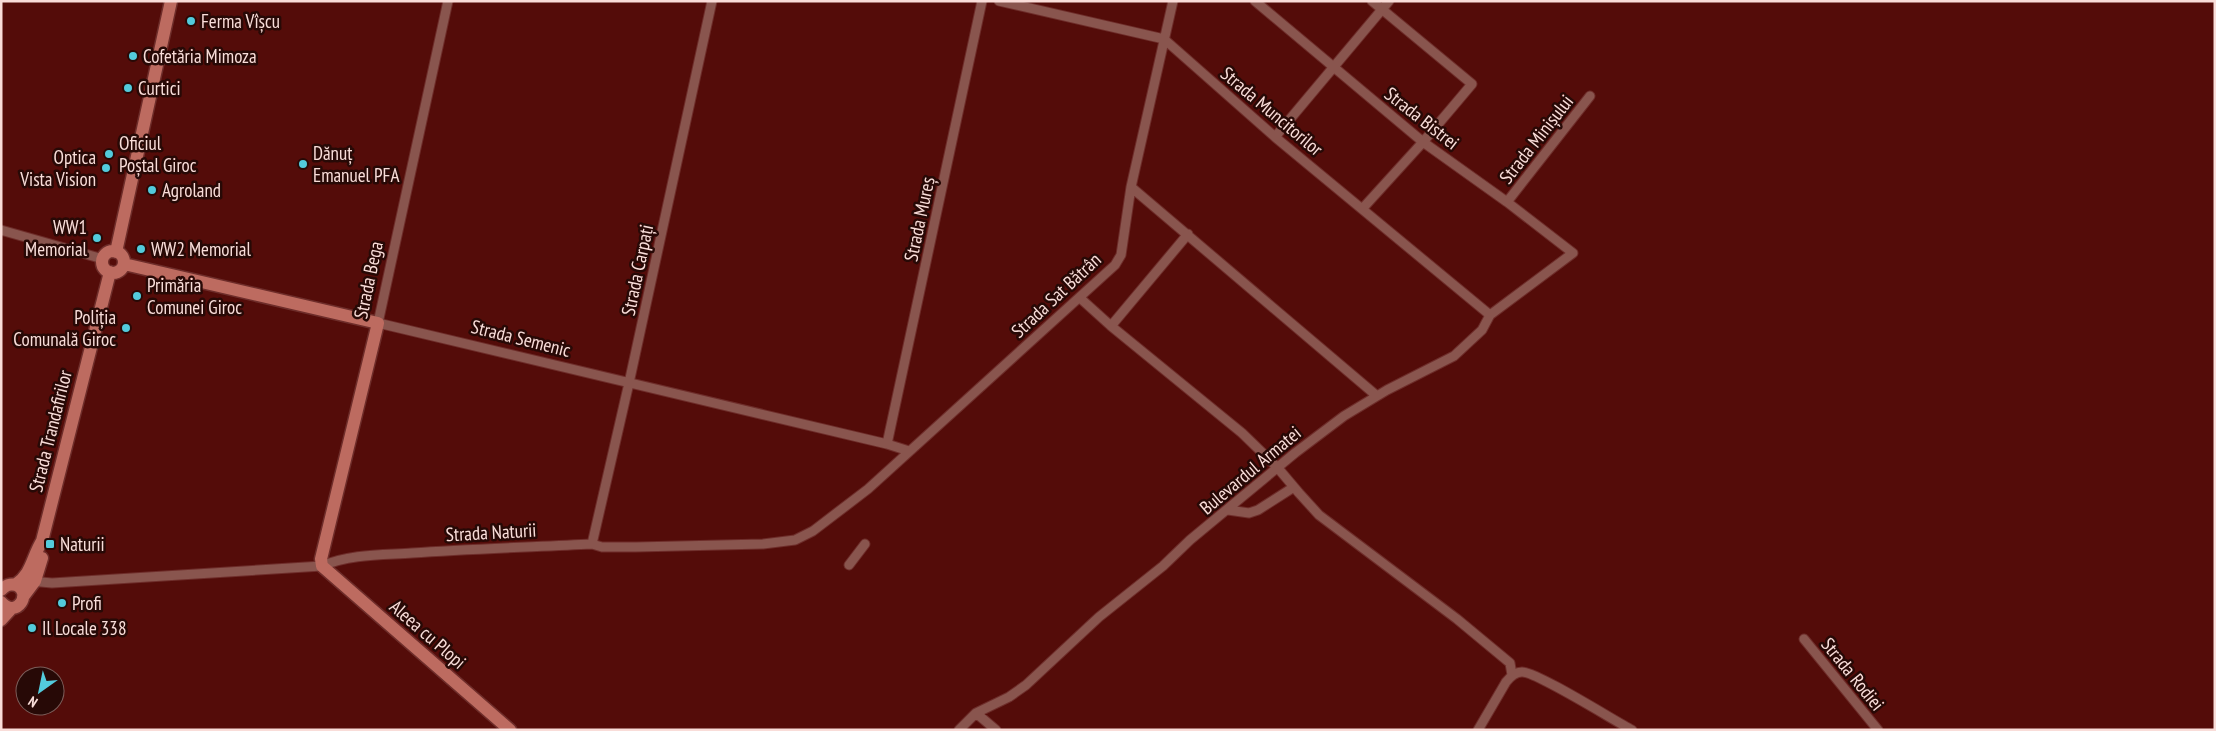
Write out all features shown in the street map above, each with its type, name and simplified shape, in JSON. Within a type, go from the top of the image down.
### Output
[{"type":"main road","points":[[116,252],[171,1]]},
{"type":"main road","points":[[116,252],[121,255],[124,264],[117,272],[110,272],[103,266],[102,259],[106,253],[116,252]]},
{"type":"main road","name":"Strada Semenic","points":[[124,264],[378,323]]},
{"type":"main road","name":"Strada Trandafirilor","points":[[23,599],[40,582],[43,552],[42,541],[110,272]]},
{"type":"main road","name":"Strada Bega","points":[[322,566],[321,559],[378,323]]},
{"type":"main road","name":"Strada Trandafirilor","points":[[9,584],[30,570],[36,550],[42,541]]},
{"type":"main road","name":"Aleea cu Plopi","points":[[322,566],[510,730]]},
{"type":"main road","points":[[1,620],[4,605],[18,606],[23,599],[21,589],[9,584]]},
{"type":"street","name":"Strada Bega","points":[[378,323],[448,1]]},
{"type":"street","name":"Strada Carpați","points":[[592,544],[629,384],[712,1]]},
{"type":"street","name":"Strada Mureș","points":[[887,444],[982,1]]},
{"type":"street","name":"Strada Muncitorilor","points":[[999,1],[1164,39],[1275,137],[1490,315]]},
{"type":"street","name":"Strada Sat Bătrân","points":[[909,451],[1080,298],[1115,265],[1121,255],[1131,187],[1173,1]]},
{"type":"street","name":"Strada Bistrei","points":[[1256,1],[1423,142],[1574,253]]},
{"type":"street","points":[[1362,208],[1423,142],[1472,84],[1372,1]]},
{"type":"street","points":[[1275,137],[1332,66],[1389,1]]},
{"type":"street","name":"Strada Minișului","points":[[1507,202],[1590,96]]},
{"type":"street","points":[[1131,187],[1377,396]]},
{"type":"street","points":[[1,230],[102,259]]},
{"type":"street","points":[[1111,326],[1188,234]]},
{"type":"street","name":"Bulevardul Armatei","points":[[959,730],[976,713],[1009,697],[1026,684],[1099,617],[1278,467],[1330,426],[1377,396],[1454,356],[1482,330],[1490,315],[1574,253]]},
{"type":"street","points":[[1080,298],[1111,326],[1242,433],[1278,467],[1319,515],[1457,619],[1510,663],[1512,675],[1478,730]]},
{"type":"street","name":"Strada Semenic","points":[[378,323],[887,444],[909,451]]},
{"type":"street","name":"Strada Naturii","points":[[9,584],[190,576],[322,566],[336,560],[369,556],[592,544],[602,547],[670,546],[763,544],[795,540],[834,516],[868,489],[909,451]]},
{"type":"street","points":[[1228,510],[1249,513],[1258,510],[1294,487]]},
{"type":"street","points":[[849,565],[865,544]]},
{"type":"street","name":"Strada Rodiei","points":[[1804,639],[1878,730]]},
{"type":"street","points":[[1512,675],[1522,672],[1542,680],[1632,730]]},
{"type":"street","points":[[976,713],[996,730]]},
{"type":"place","name":"Ferma Vîșcu","points":[[191,21]]},
{"type":"place","name":"Cofetăria Mimoza","points":[[133,56]]},
{"type":"place","name":"Curtici","points":[[128,88]]},
{"type":"place","name":"Oficiul Poștal Giroc","points":[[109,154]]},
{"type":"place","name":"Dănuț Emanuel PFA","points":[[303,164]]},
{"type":"place","name":"Optica Vista Vision","points":[[106,168]]},
{"type":"place","name":"Agroland","points":[[152,190]]},
{"type":"place","name":"WW1 Memorial","points":[[97,238]]},
{"type":"place","name":"WW2 Memorial","points":[[141,249]]},
{"type":"place","name":"Primăria Comunei Giroc","points":[[137,296]]},
{"type":"place","name":"Poliția Comunală Giroc","points":[[126,328]]},
{"type":"place","name":"Naturii","points":[[50,544]]},
{"type":"place","name":"Profi","points":[[62,603]]},
{"type":"place","name":"Il Locale 338","points":[[32,628]]}]
